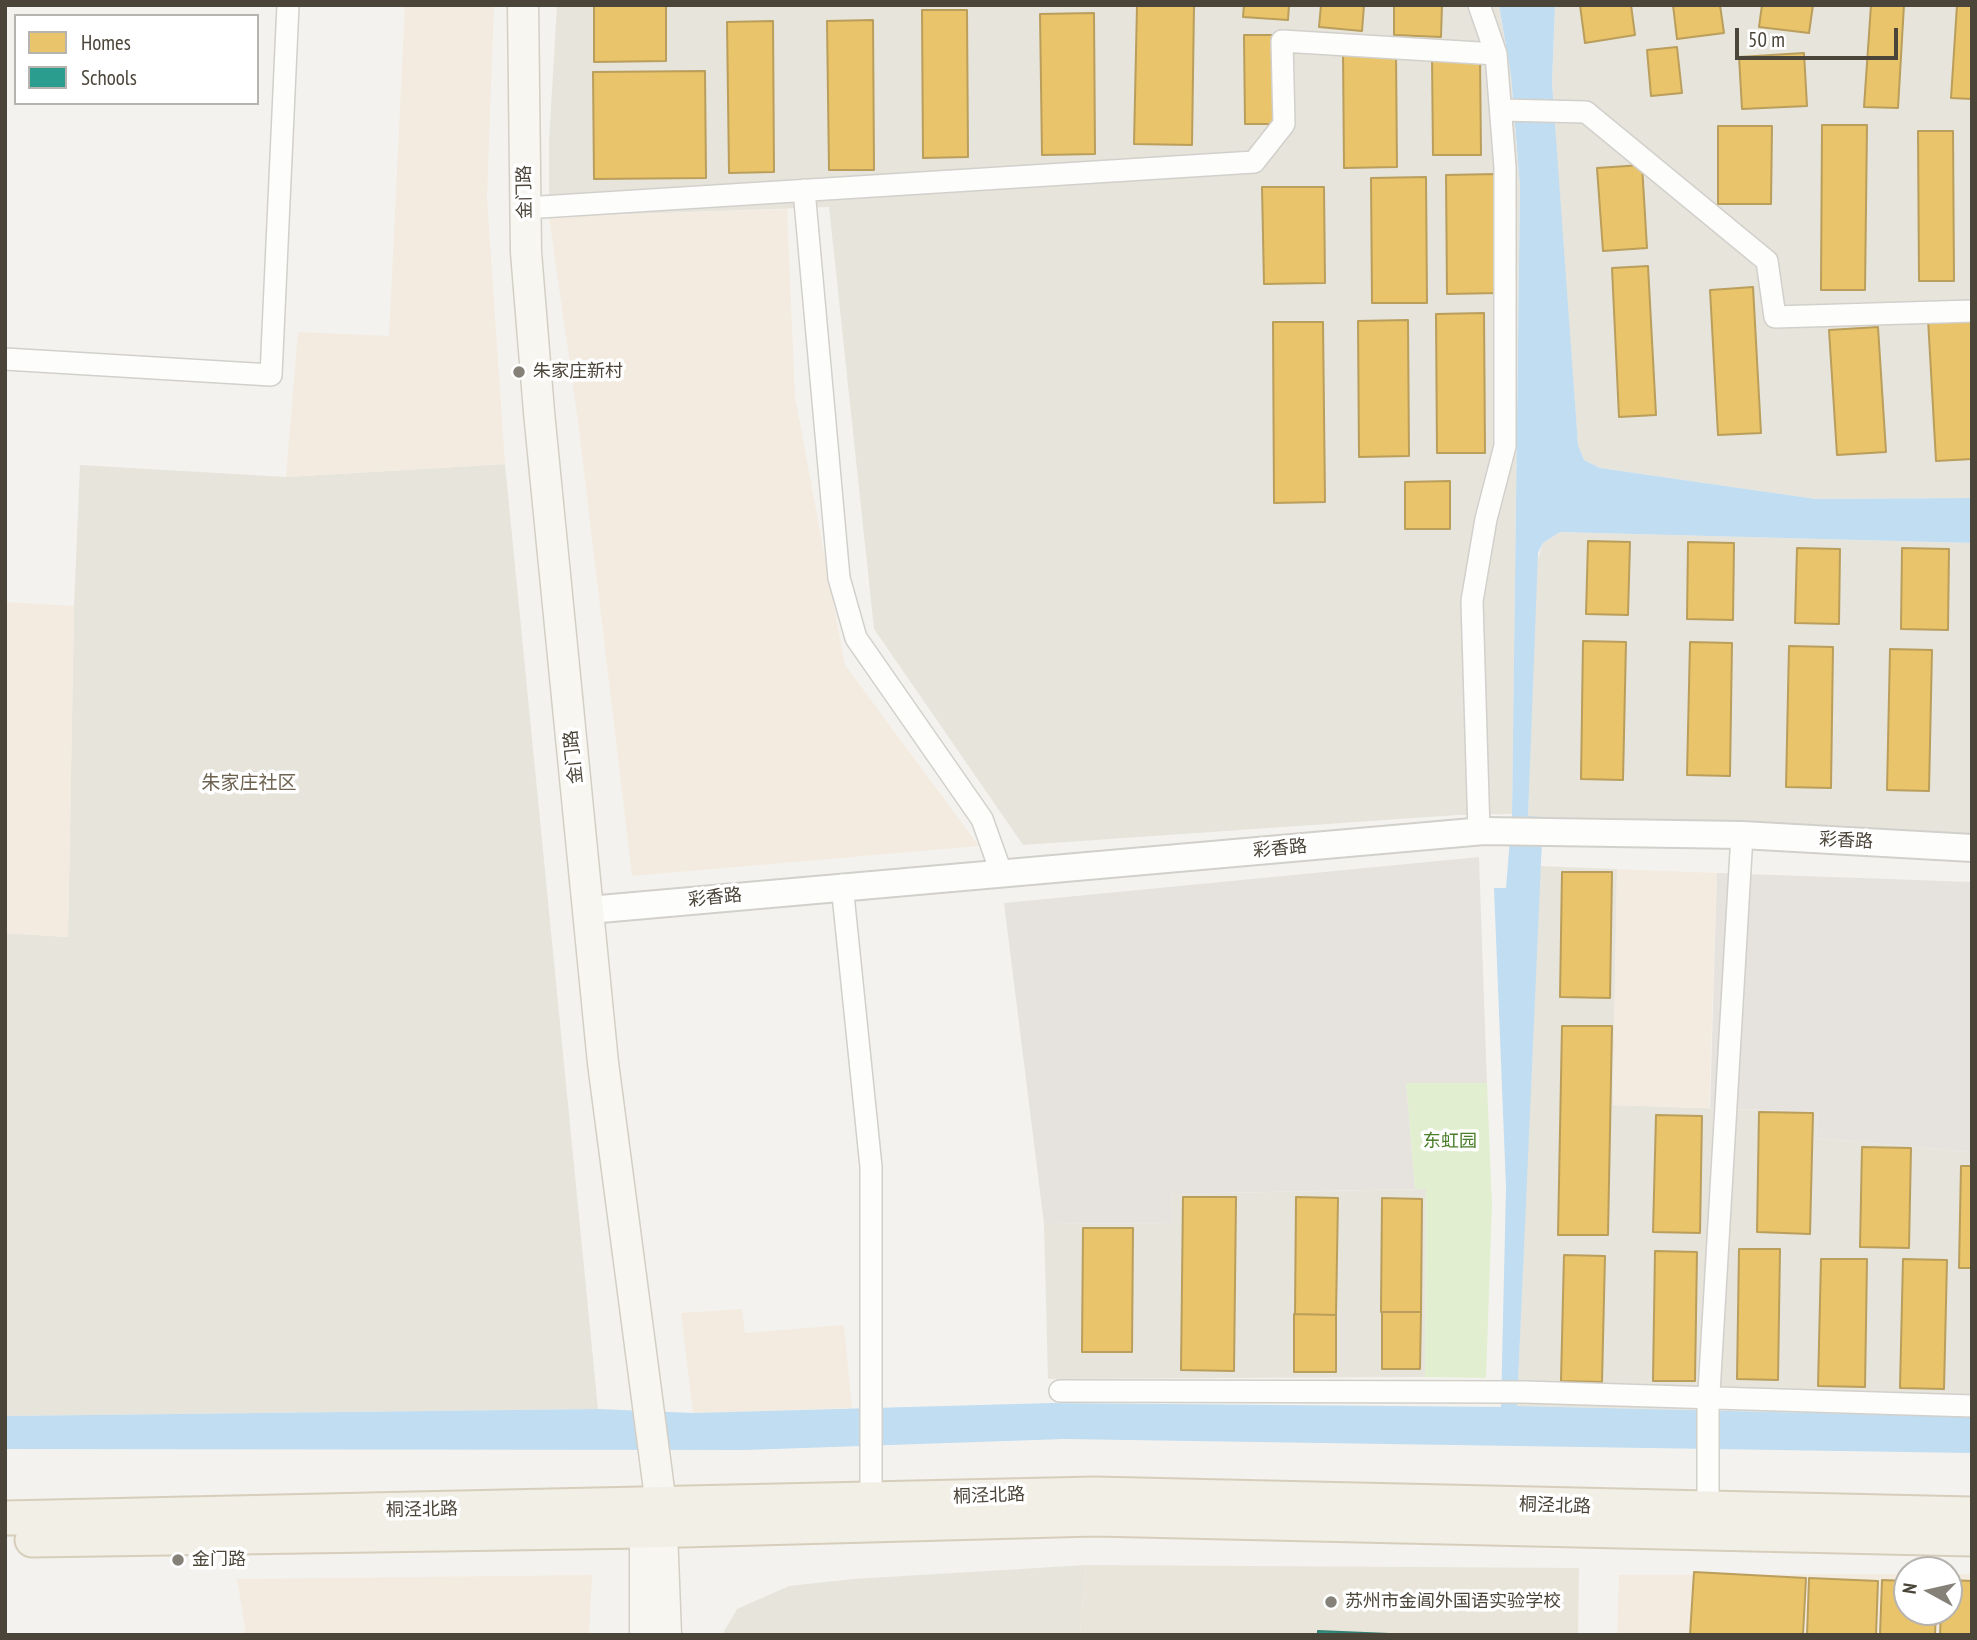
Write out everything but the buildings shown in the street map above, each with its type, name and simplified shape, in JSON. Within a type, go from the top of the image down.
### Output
[{"type":"main road","name":"金门路","points":[[523,5],[525,208],[539,412],[606,1088],[655,1470],[666,1635]]},
{"type":"main road","name":"桐泾北路","points":[[5,1541],[657,1522],[871,1500],[1166,1494],[1972,1514]]},
{"type":"main road","name":"桐泾北路","points":[[5,1518],[657,1522],[1106,1519],[1972,1539]]},
{"type":"main road","name":"金门路","points":[[645,1635],[657,1522]]},
{"type":"street","points":[[5,359],[271,375],[288,5]]},
{"type":"street","points":[[1479,5],[1496,54],[1506,110],[1505,446],[1486,519],[1472,601],[1481,832]]},
{"type":"street","points":[[525,208],[1254,162],[1284,124],[1282,41],[1496,54]]},
{"type":"street","points":[[1506,110],[1586,112],[1767,261],[1775,317],[1972,311]]},
{"type":"street","points":[[804,190],[839,578],[856,638],[982,819],[1001,872]]},
{"type":"street","name":"彩香路","points":[[589,910],[842,885],[1481,832],[1742,835],[1972,848]]},
{"type":"street","points":[[1708,1509],[1709,1404],[1742,835]]},
{"type":"street","points":[[842,885],[871,1167],[871,1500]]},
{"type":"street","points":[[1060,1391],[1524,1392],[1709,1404],[1972,1406]]},
{"type":"shaded area","points":[[405,5],[494,5],[487,198],[505,464],[286,477],[298,332],[389,336]]},
{"type":"shaded area","points":[[557,5],[1499,5],[1511,75],[1520,186],[1512,814],[1458,815],[1023,845],[874,629],[829,207],[549,217],[549,141]]},
{"type":"shaded area","points":[[1555,5],[1972,5],[1972,498],[1816,499],[1600,468],[1584,460],[1578,445],[1558,187],[1552,83]]},
{"type":"shaded area","points":[[787,209],[795,397],[845,665],[979,846],[632,876],[578,421],[549,217]]},
{"type":"shaded area","points":[[505,464],[598,1409],[5,1416],[5,933],[68,937],[74,606],[80,465],[286,477]]},
{"type":"shaded area","points":[[1560,532],[1972,543],[1972,836],[1528,817],[1536,565],[1543,543]]},
{"type":"shaded area","points":[[5,602],[74,606],[68,937],[5,933]]},
{"type":"shaded area","points":[[1479,857],[1487,1083],[1406,1083],[1415,1189],[1171,1194],[1173,1223],[1044,1224],[1004,903]]},
{"type":"shaded area","points":[[1539,866],[1617,869],[1613,1105],[1818,1112],[1816,1138],[1972,1152],[1972,1411],[1944,1416],[1517,1406]]},
{"type":"shaded area","points":[[1617,869],[1717,873],[1709,1108],[1613,1105]]},
{"type":"shaded area","points":[[1717,873],[1972,882],[1972,1152],[1816,1138],[1818,1112],[1710,1108]]},
{"type":"shaded area","points":[[1426,1189],[1425,1377],[1048,1379],[1044,1224],[1172,1223],[1171,1194]]},
{"type":"shaded area","points":[[742,1309],[745,1333],[844,1325],[852,1408],[693,1413],[681,1313]]},
{"type":"shaded area","points":[[1086,1565],[1080,1635],[722,1635],[737,1609],[789,1586],[853,1579]]},
{"type":"shaded area","name":"苏州市金阊外国语实验学校","points":[[1086,1565],[1579,1568],[1578,1635],[1080,1635]]},
{"type":"shaded area","points":[[1893,1574],[1893,1626],[1963,1626],[1963,1574],[1972,1574],[1972,1635],[1617,1635],[1619,1575]]},
{"type":"shaded area","points":[[592,1575],[589,1635],[246,1635],[237,1579]]},
{"type":"green space","name":"东虹园","points":[[1406,1083],[1487,1083],[1492,1205],[1486,1378],[1425,1377],[1426,1189],[1415,1189]]},
{"type":"water","points":[[1499,5],[1555,5],[1552,83],[1578,445],[1584,460],[1600,468],[1816,499],[1972,498],[1972,543],[1560,532],[1543,543],[1538,553],[1528,816],[1543,817],[1517,1406],[1944,1416],[1972,1411],[1972,1453],[1064,1439],[745,1450],[5,1449],[5,1416],[598,1409],[693,1413],[1052,1403],[1501,1407],[1506,1187],[1494,888],[1506,888],[1512,814],[1520,186],[1511,75]]},
{"type":"place","name":"朱家庄新村","points":[[519,372]]},
{"type":"place","name":"金门路","points":[[178,1560]]},
{"type":"place","name":"苏州市金阊外国语实验学校","points":[[1331,1602]]},
{"type":"district","name":"朱家庄社区","points":[[249,784]]}]
